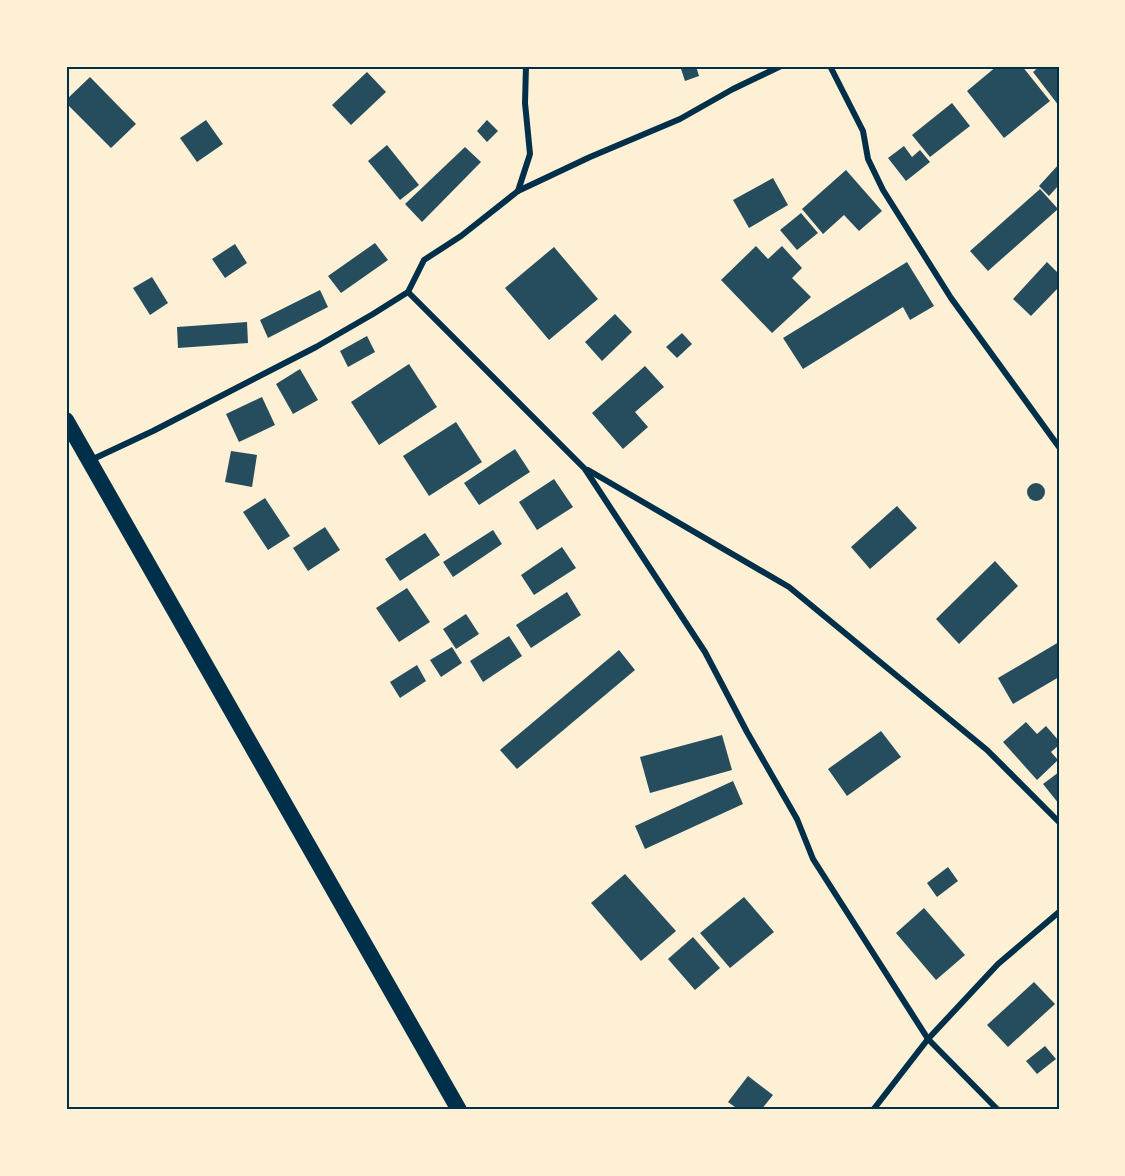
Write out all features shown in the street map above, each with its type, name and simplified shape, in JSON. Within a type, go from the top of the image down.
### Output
[{"type":"highway","points":[[66,420],[459,1110]]},
{"type":"street","points":[[518,191],[530,154],[525,103],[526,66]]},
{"type":"street","points":[[90,461],[316,347],[373,315],[408,291],[424,260],[461,236],[518,191],[590,157],[680,119],[733,89],[781,66]]},
{"type":"street","points":[[830,66],[863,131],[868,159],[882,190],[951,298],[1059,447]]},
{"type":"street","points":[[408,291],[585,469],[705,652],[747,732],[797,819],[813,859],[928,1039],[998,1110]]},
{"type":"street","points":[[585,469],[789,587],[987,750],[1059,822]]},
{"type":"street","points":[[873,1110],[928,1039],[998,964],[1059,912]]},
{"type":"building","points":[[680,66],[696,66],[699,76],[685,81]]},
{"type":"building","points":[[997,66],[1022,66],[1050,101],[1004,138],[967,91]]},
{"type":"building","points":[[1040,66],[1059,66],[1059,106],[1033,72]]},
{"type":"building","points":[[367,72],[386,92],[351,125],[332,105]]},
{"type":"building","points":[[90,77],[136,124],[111,148],[66,103],[66,100]]},
{"type":"building","points":[[952,103],[970,126],[930,157],[912,135]]},
{"type":"building","points":[[206,120],[223,144],[197,162],[180,138]]},
{"type":"building","points":[[487,120],[498,131],[487,142],[477,131]]},
{"type":"building","points":[[387,145],[419,185],[400,200],[368,161]]},
{"type":"building","points":[[904,146],[912,157],[920,150],[930,162],[906,181],[888,158]]},
{"type":"building","points":[[465,147],[481,162],[422,222],[405,204]]},
{"type":"building","points":[[1059,164],[1059,185],[1049,196],[1039,186]]},
{"type":"building","points":[[846,170],[882,211],[859,231],[844,215],[823,234],[802,209]]},
{"type":"building","points":[[773,178],[788,205],[749,228],[733,200]]},
{"type":"building","points":[[1040,189],[1058,209],[988,271],[970,251]]},
{"type":"building","points":[[801,213],[818,233],[797,250],[780,230]]},
{"type":"building","points":[[375,243],[388,260],[341,293],[328,276]]},
{"type":"building","points":[[235,244],[247,263],[225,278],[212,259]]},
{"type":"building","points":[[756,246],[768,259],[782,246],[802,268],[792,278],[811,297],[772,333],[721,280]]},
{"type":"building","points":[[554,247],[598,299],[549,340],[505,288]]},
{"type":"building","points":[[907,262],[934,306],[910,320],[903,307],[803,369],[783,338]]},
{"type":"building","points":[[1047,262],[1059,274],[1059,287],[1031,316],[1013,299]]},
{"type":"building","points":[[152,277],[168,303],[150,315],[133,288]]},
{"type":"building","points":[[320,290],[328,307],[268,338],[260,320]]},
{"type":"building","points":[[615,314],[632,332],[602,361],[585,342]]},
{"type":"building","points":[[247,322],[248,343],[178,348],[177,327]]},
{"type":"building","points":[[682,333],[692,344],[677,358],[666,347]]},
{"type":"building","points":[[367,336],[375,352],[348,367],[340,351]]},
{"type":"building","points":[[409,364],[437,407],[379,445],[351,402]]},
{"type":"building","points":[[645,366],[664,387],[635,412],[648,427],[623,449],[592,413]]},
{"type":"building","points":[[300,369],[318,400],[293,414],[276,384]]},
{"type":"building","points":[[262,397],[275,425],[239,442],[226,414]]},
{"type":"building","points":[[456,422],[482,462],[429,496],[403,456]]},
{"type":"building","points":[[515,449],[530,472],[479,505],[464,483]]},
{"type":"building","points":[[231,451],[257,455],[252,487],[225,482]]},
{"type":"building","points":[[554,479],[573,507],[537,530],[519,502]]},
{"type":"building","points":[[1036,483],[1042,486],[1045,492],[1042,498],[1036,501],[1030,498],[1027,492],[1030,486]]},
{"type":"building","points":[[265,498],[290,536],[268,550],[243,512]]},
{"type":"building","points":[[897,506],[917,528],[870,569],[851,547]]},
{"type":"building","points":[[325,527],[340,550],[308,571],[293,548]]},
{"type":"building","points":[[493,530],[502,544],[453,577],[443,562]]},
{"type":"building","points":[[425,533],[440,555],[400,581],[385,559]]},
{"type":"building","points":[[562,547],[576,568],[534,595],[521,575]]},
{"type":"building","points":[[995,561],[1018,586],[959,644],[936,619]]},
{"type":"building","points":[[407,588],[430,622],[399,642],[376,608]]},
{"type":"building","points":[[567,592],[581,615],[531,648],[516,625]]},
{"type":"building","points":[[466,614],[479,634],[456,649],[443,629]]},
{"type":"building","points":[[509,636],[522,656],[483,682],[470,661]]},
{"type":"building","points":[[1059,642],[1059,677],[1013,704],[998,678]]},
{"type":"building","points":[[452,647],[462,663],[441,677],[430,660]]},
{"type":"building","points":[[619,650],[635,670],[517,769],[500,750]]},
{"type":"building","points":[[417,665],[426,681],[400,698],[390,682]]},
{"type":"building","points":[[1026,722],[1037,734],[1046,726],[1059,741],[1059,745],[1051,752],[1058,760],[1037,780],[1003,742]]},
{"type":"building","points":[[881,731],[901,757],[847,796],[828,769]]},
{"type":"building","points":[[722,735],[732,770],[650,793],[640,757]]},
{"type":"building","points":[[1059,772],[1059,804],[1043,784]]},
{"type":"building","points":[[733,781],[743,804],[645,849],[635,826]]},
{"type":"building","points":[[948,867],[958,881],[937,897],[927,883]]},
{"type":"building","points":[[625,874],[676,931],[641,961],[591,903]]},
{"type":"building","points":[[744,897],[774,932],[730,968],[700,933]]},
{"type":"building","points":[[924,908],[965,955],[936,980],[896,933]]},
{"type":"building","points":[[693,937],[720,968],[695,990],[668,959]]},
{"type":"building","points":[[1034,982],[1055,1004],[1008,1047],[987,1025]]},
{"type":"building","points":[[1045,1046],[1056,1059],[1037,1074],[1026,1061]]},
{"type":"building","points":[[748,1076],[773,1095],[761,1110],[739,1110],[728,1102]]}]
